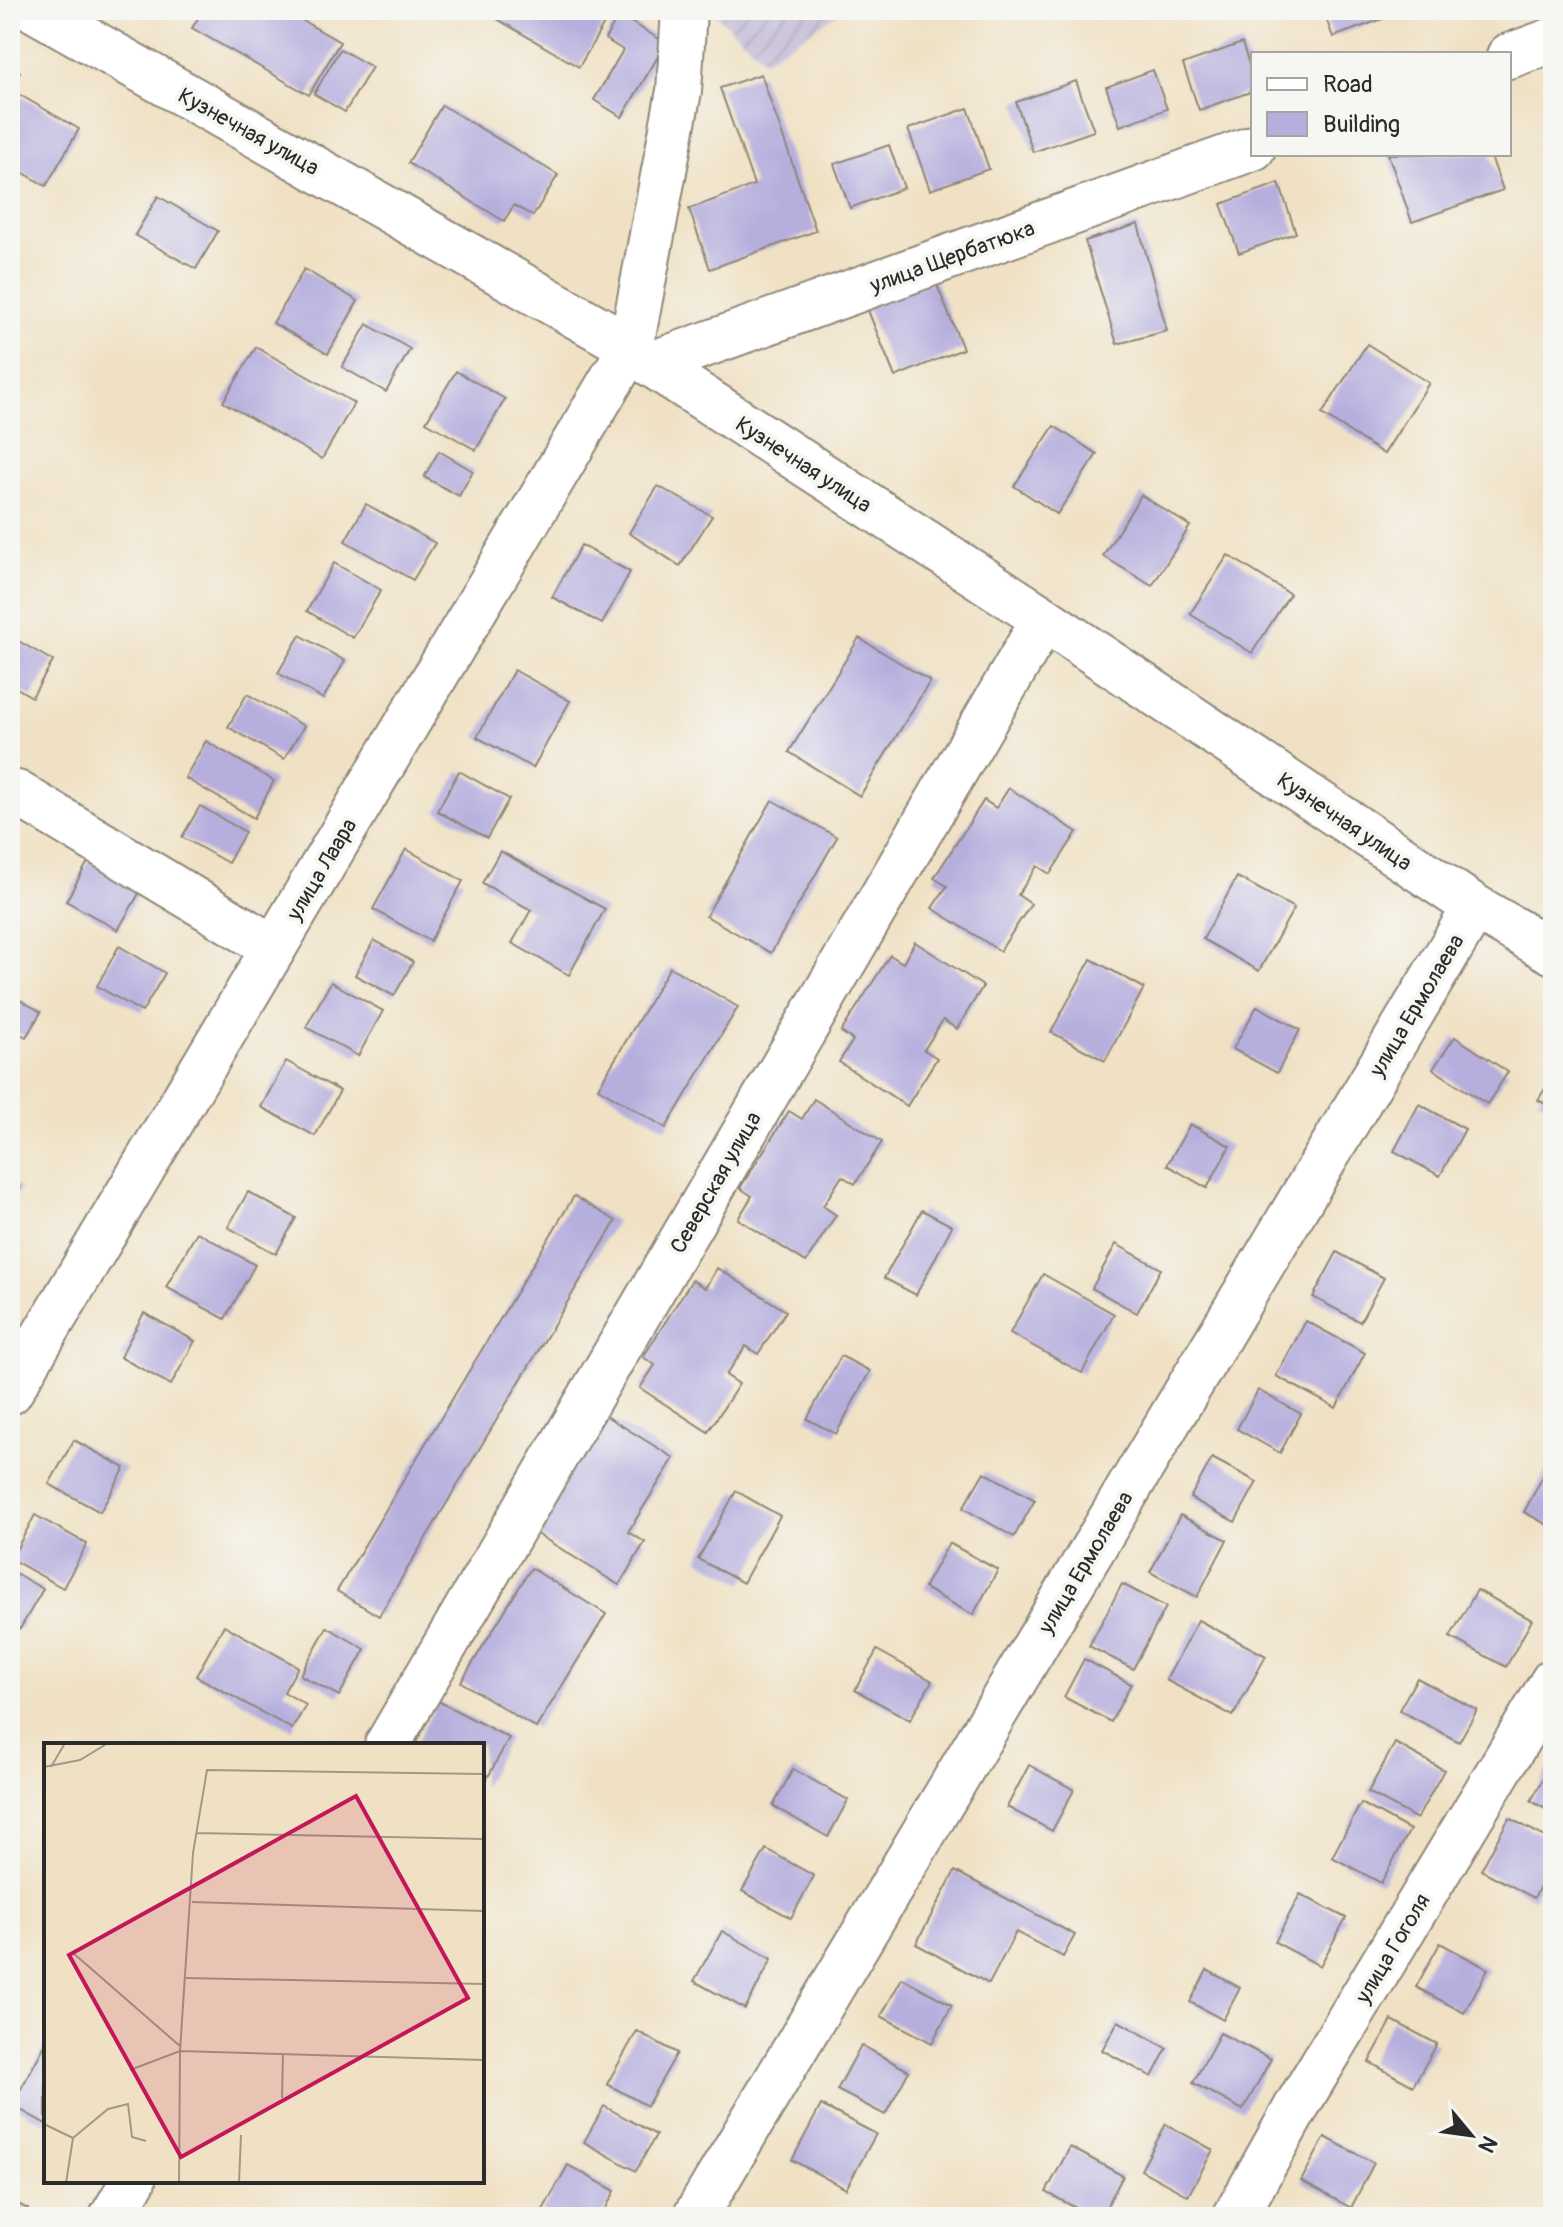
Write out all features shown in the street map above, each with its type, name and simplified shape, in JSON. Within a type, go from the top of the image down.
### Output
[{"type":"street","name":"Кузнечная улица","points":[[35,10],[641,355],[1475,907],[1553,952]]},
{"type":"street","points":[[641,355],[679,91],[684,10]]},
{"type":"street","points":[[1511,55],[1553,40]]},
{"type":"street","name":"улица Щербатюка","points":[[641,355],[1251,149]]},
{"type":"street","name":"улица Лаара","points":[[10,1392],[274,948],[641,355]]},
{"type":"street","name":"Северская улица","points":[[388,1743],[1044,619]]},
{"type":"street","points":[[17,793],[274,948]]},
{"type":"street","name":"улица Ермолаева","points":[[695,2217],[1475,907]]},
{"type":"street","name":"улица Гоголя","points":[[1235,2217],[1298,2104],[1553,1681]]},
{"type":"street","points":[[112,2217],[132,2183]]},
{"type":"shaded area","points":[[710,10],[844,10],[765,60]]},
{"type":"building","points":[[203,10],[284,10],[340,42],[309,95],[192,28]]},
{"type":"building","points":[[482,10],[612,10],[579,67]]},
{"type":"building","points":[[1323,10],[1407,10],[1333,37]]},
{"type":"building","points":[[619,15],[666,43],[622,117],[594,100],[623,50],[605,39]]},
{"type":"building","points":[[1242,43],[1251,71],[1251,92],[1199,110],[1183,64]]},
{"type":"building","points":[[340,49],[372,67],[345,112],[314,94]]},
{"type":"building","points":[[10,67],[20,72],[10,90]]},
{"type":"building","points":[[1153,70],[1167,109],[1120,126],[1106,87]]},
{"type":"building","points":[[761,74],[816,231],[710,269],[689,209],[754,185],[720,88]]},
{"type":"building","points":[[1076,81],[1094,131],[1033,152],[1016,102]]},
{"type":"building","points":[[20,95],[79,129],[46,186],[10,165],[10,113]]},
{"type":"building","points":[[442,105],[558,175],[533,216],[514,205],[504,221],[408,163]]},
{"type":"building","points":[[968,108],[989,169],[930,190],[908,129]]},
{"type":"building","points":[[889,145],[904,188],[850,208],[834,164]]},
{"type":"building","points":[[1389,156],[1491,156],[1503,190],[1412,222]]},
{"type":"building","points":[[1279,183],[1296,233],[1239,253],[1221,204]]},
{"type":"building","points":[[158,196],[218,231],[196,269],[135,235]]},
{"type":"building","points":[[1138,224],[1167,331],[1117,344],[1085,241]]},
{"type":"building","points":[[304,269],[358,301],[328,354],[273,323]]},
{"type":"building","points":[[935,280],[963,349],[895,377],[867,308]]},
{"type":"building","points":[[367,324],[410,349],[386,392],[342,367]]},
{"type":"building","points":[[1367,344],[1429,383],[1384,454],[1322,414]]},
{"type":"building","points":[[256,347],[354,403],[322,459],[223,402]]},
{"type":"building","points":[[456,371],[505,399],[476,450],[426,422]]},
{"type":"building","points":[[1054,426],[1097,454],[1057,514],[1014,486]]},
{"type":"building","points":[[439,451],[473,471],[459,496],[424,477]]},
{"type":"building","points":[[658,486],[712,516],[680,566],[629,533]]},
{"type":"building","points":[[1141,495],[1190,526],[1152,586],[1103,556]]},
{"type":"building","points":[[366,504],[435,543],[413,580],[345,541]]},
{"type":"building","points":[[581,545],[630,572],[602,624],[552,597]]},
{"type":"building","points":[[1228,555],[1290,594],[1252,653],[1190,614]]},
{"type":"building","points":[[334,563],[381,590],[353,638],[307,611]]},
{"type":"building","points":[[300,635],[345,661],[323,699],[278,673]]},
{"type":"building","points":[[10,636],[53,661],[32,697],[10,684]]},
{"type":"building","points":[[859,638],[930,681],[860,796],[789,752]]},
{"type":"building","points":[[514,670],[570,701],[533,768],[477,737]]},
{"type":"building","points":[[247,694],[304,726],[284,759],[228,727]]},
{"type":"building","points":[[206,741],[274,781],[254,818],[185,778]]},
{"type":"building","points":[[459,771],[509,799],[487,838],[437,811]]},
{"type":"building","points":[[1009,788],[1077,832],[1050,874],[1037,866],[1018,895],[1031,904],[1000,951],[932,908],[947,886],[934,878],[984,800],[996,808]]},
{"type":"building","points":[[772,800],[837,837],[771,953],[706,916]]},
{"type":"building","points":[[200,806],[245,832],[228,863],[182,837]]},
{"type":"building","points":[[406,849],[463,881],[430,941],[373,909]]},
{"type":"building","points":[[500,851],[605,909],[569,975],[512,943],[531,910],[482,883]]},
{"type":"building","points":[[89,860],[141,890],[118,930],[66,901]]},
{"type":"building","points":[[1237,877],[1294,908],[1259,971],[1203,939]]},
{"type":"building","points":[[374,940],[413,962],[394,996],[355,975]]},
{"type":"building","points":[[915,942],[983,986],[957,1029],[943,1020],[924,1050],[937,1058],[907,1106],[839,1062],[853,1040],[841,1032],[890,955],[903,963]]},
{"type":"building","points":[[119,946],[165,973],[142,1012],[97,986]]},
{"type":"building","points":[[1091,959],[1144,988],[1105,1061],[1051,1032]]},
{"type":"building","points":[[670,967],[738,1007],[666,1128],[598,1088]]},
{"type":"building","points":[[331,982],[383,1011],[358,1056],[306,1027]]},
{"type":"building","points":[[10,994],[41,1012],[26,1037],[10,1028]]},
{"type":"building","points":[[1257,1006],[1300,1030],[1277,1073],[1233,1049]]},
{"type":"building","points":[[1455,1037],[1508,1072],[1487,1104],[1433,1069]]},
{"type":"building","points":[[286,1061],[340,1091],[315,1136],[261,1107]]},
{"type":"building","points":[[1553,1076],[1553,1108],[1538,1100]]},
{"type":"building","points":[[814,1099],[882,1142],[855,1184],[842,1176],[823,1206],[836,1215],[806,1262],[738,1219],[752,1196],[740,1188],[789,1111],[802,1119]]},
{"type":"building","points":[[1419,1104],[1465,1129],[1440,1176],[1394,1151]]},
{"type":"building","points":[[1190,1124],[1230,1146],[1207,1188],[1167,1165]]},
{"type":"building","points":[[10,1182],[20,1188],[10,1205]]},
{"type":"building","points":[[248,1192],[296,1218],[276,1254],[228,1227]]},
{"type":"building","points":[[574,1196],[616,1221],[379,1616],[337,1591]]},
{"type":"building","points":[[922,1210],[952,1226],[916,1295],[884,1278]]},
{"type":"building","points":[[197,1232],[255,1265],[225,1319],[166,1287]]},
{"type":"building","points":[[1116,1244],[1161,1269],[1137,1313],[1092,1288]]},
{"type":"building","points":[[1337,1252],[1384,1278],[1360,1322],[1313,1297]]},
{"type":"building","points":[[717,1268],[786,1311],[758,1354],[746,1346],[726,1375],[739,1384],[708,1432],[640,1388],[655,1365],[643,1357],[692,1280],[705,1288]]},
{"type":"building","points":[[1043,1274],[1114,1314],[1082,1373],[1010,1333]]},
{"type":"building","points":[[144,1313],[195,1341],[171,1385],[120,1357]]},
{"type":"building","points":[[1306,1321],[1365,1353],[1336,1408],[1276,1376]]},
{"type":"building","points":[[841,1356],[870,1371],[836,1434],[807,1419]]},
{"type":"building","points":[[1258,1390],[1301,1414],[1280,1453],[1237,1429]]},
{"type":"building","points":[[606,1416],[674,1458],[628,1532],[645,1542],[619,1585],[534,1532]]},
{"type":"building","points":[[74,1440],[125,1468],[100,1512],[49,1484]]},
{"type":"building","points":[[1212,1458],[1257,1482],[1235,1522],[1190,1498]]},
{"type":"building","points":[[1549,1465],[1553,1467],[1553,1528],[1524,1512]]},
{"type":"building","points":[[984,1472],[1035,1500],[1014,1537],[963,1508]]},
{"type":"building","points":[[736,1491],[780,1516],[743,1583],[698,1559]]},
{"type":"building","points":[[35,1515],[87,1544],[63,1588],[11,1559]]},
{"type":"building","points":[[1180,1515],[1227,1540],[1197,1597],[1150,1572]]},
{"type":"building","points":[[949,1543],[998,1570],[973,1615],[924,1588]]},
{"type":"building","points":[[531,1568],[606,1614],[536,1728],[461,1682]]},
{"type":"building","points":[[10,1570],[43,1589],[20,1629],[10,1624]]},
{"type":"building","points":[[1122,1584],[1166,1607],[1133,1669],[1089,1646]]},
{"type":"building","points":[[1477,1590],[1532,1620],[1506,1667],[1450,1637]]},
{"type":"building","points":[[1198,1620],[1266,1656],[1233,1716],[1166,1680]]},
{"type":"building","points":[[224,1625],[298,1667],[284,1692],[306,1705],[292,1729],[196,1676]]},
{"type":"building","points":[[327,1627],[365,1649],[339,1696],[300,1675]]},
{"type":"building","points":[[877,1650],[932,1681],[910,1720],[855,1690]]},
{"type":"building","points":[[1084,1659],[1131,1684],[1111,1722],[1064,1697]]},
{"type":"building","points":[[1417,1678],[1477,1710],[1459,1742],[1399,1710]]},
{"type":"building","points":[[438,1701],[509,1738],[484,1784],[484,1743],[416,1743]]},
{"type":"building","points":[[1395,1743],[1444,1770],[1417,1819],[1368,1792]]},
{"type":"building","points":[[1553,1761],[1553,1813],[1531,1801]]},
{"type":"building","points":[[1029,1765],[1074,1790],[1052,1831],[1007,1807]]},
{"type":"building","points":[[793,1769],[848,1800],[828,1837],[773,1806]]},
{"type":"building","points":[[1361,1803],[1410,1830],[1381,1883],[1332,1857]]},
{"type":"building","points":[[1509,1818],[1553,1841],[1553,1862],[1534,1898],[1481,1870]]},
{"type":"building","points":[[766,1849],[814,1876],[791,1918],[742,1891]]},
{"type":"building","points":[[955,1871],[1075,1935],[1063,1957],[1016,1932],[989,1984],[916,1944]]},
{"type":"building","points":[[1300,1894],[1346,1918],[1320,1966],[1275,1942]]},
{"type":"building","points":[[722,1931],[772,1959],[745,2009],[694,1981]]},
{"type":"building","points":[[1440,1943],[1488,1969],[1464,2013],[1416,1987]]},
{"type":"building","points":[[1207,1970],[1240,1988],[1223,2020],[1190,2002]]},
{"type":"building","points":[[902,1978],[952,2005],[932,2043],[881,2016]]},
{"type":"building","points":[[1392,2020],[1437,2044],[1413,2086],[1369,2062]]},
{"type":"building","points":[[1118,2021],[1167,2048],[1152,2077],[1102,2050]]},
{"type":"building","points":[[637,2031],[677,2053],[647,2106],[607,2084]]},
{"type":"building","points":[[1220,2033],[1271,2059],[1243,2110],[1193,2083]]},
{"type":"building","points":[[861,2045],[909,2071],[885,2115],[837,2090]]},
{"type":"building","points":[[44,2047],[44,2123],[12,2105]]},
{"type":"building","points":[[821,2105],[876,2134],[846,2189],[792,2160]]},
{"type":"building","points":[[604,2106],[656,2135],[636,2171],[584,2142]]},
{"type":"building","points":[[1166,2124],[1213,2150],[1188,2196],[1141,2170]]},
{"type":"building","points":[[1325,2137],[1374,2163],[1351,2208],[1301,2181]]},
{"type":"building","points":[[1070,2147],[1123,2176],[1101,2217],[1093,2217],[1046,2192]]},
{"type":"building","points":[[568,2165],[615,2191],[601,2217],[539,2217]]},
{"type":"building","points":[[10,2200],[28,2209],[24,2217],[10,2217]]}]
